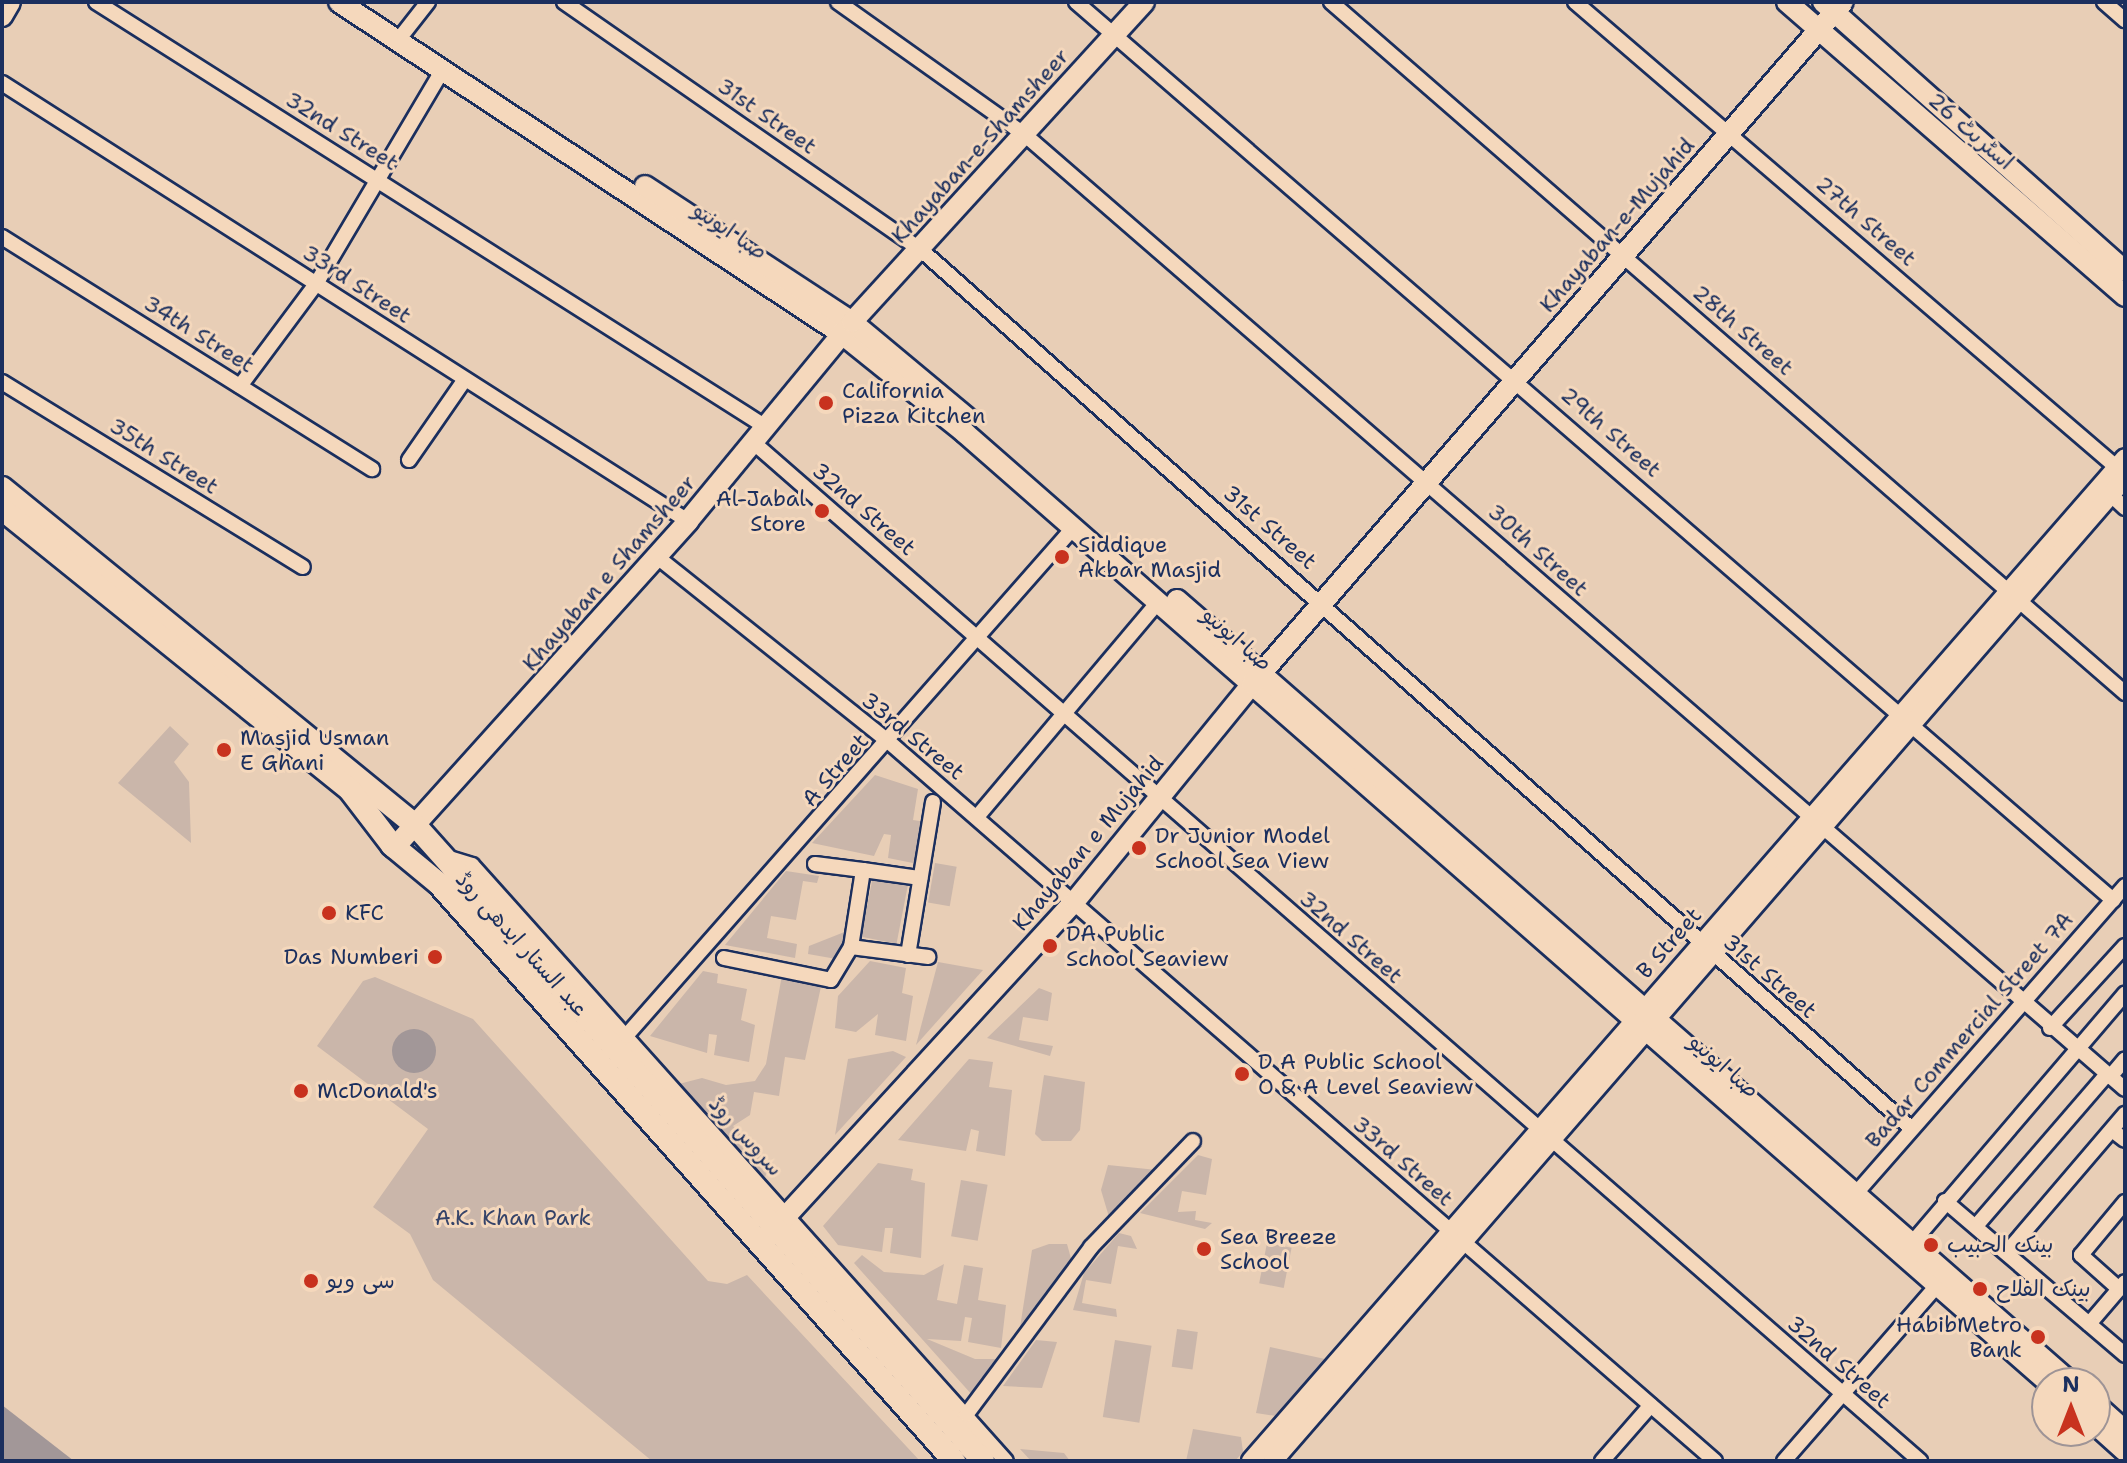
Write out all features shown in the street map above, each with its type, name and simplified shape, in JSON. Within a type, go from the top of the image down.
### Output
[{"type":"main road","points":[[2,16],[10,2]]},
{"type":"main road","name":"صبا ایونیو","points":[[339,2],[402,34],[847,328],[1257,679],[1852,1199],[1942,1279],[2033,1367]]},
{"type":"main road","name":"صبا ایونیو","points":[[362,2],[443,69],[847,328],[1158,602],[1257,679]]},
{"type":"main road","name":"Khayaban-e-Shamsheer","points":[[847,328],[1144,2]]},
{"type":"main road","name":"اسٹریٹ 26","points":[[1787,2],[2125,296]]},
{"type":"main road","name":"Khayaban-e-Mujahid","points":[[1427,480],[1819,30],[1833,5]]},
{"type":"main road","name":"اسٹریٹ 26","points":[[1833,5],[2125,271]]},
{"type":"main road","name":"Khayaban e Shamsheer","points":[[394,848],[688,521],[847,328]]},
{"type":"main road","name":"Khayaban e Mujahid","points":[[776,1229],[1075,901],[1158,797],[1427,480]]},
{"type":"main road","name":"عبد الستار ایدھی روڈ","points":[[2,488],[415,825],[983,1461]]},
{"type":"main road","name":"عبد الستار ایدھی روڈ","points":[[2,509],[347,787],[394,848],[425,872],[776,1229],[954,1461]]},
{"type":"main road","points":[[425,872],[444,856]]},
{"type":"main road","name":"صبا ایونیو","points":[[1852,1199],[1912,1243],[1942,1279],[2051,1367]]},
{"type":"street","name":"32nd Street","points":[[96,2],[378,181],[760,435],[975,640],[1920,1461]]},
{"type":"street","points":[[402,34],[428,2]]},
{"type":"street","name":"31st Street","points":[[564,2],[920,249],[1323,603],[1706,950],[1912,1129]]},
{"type":"street","name":"30th Street","points":[[838,2],[1024,134],[1427,480],[2019,1004],[2125,1089]]},
{"type":"street","name":"29th Street","points":[[1076,2],[1117,32],[2113,900]]},
{"type":"street","name":"28th Street","points":[[1331,2],[2125,693]]},
{"type":"street","name":"27th Street","points":[[1575,2],[2123,470]]},
{"type":"street","points":[[2104,2],[2125,20]]},
{"type":"street","points":[[240,386],[316,284],[443,69]]},
{"type":"street","name":"33rd Street","points":[[2,83],[688,521]]},
{"type":"street","name":"34th Street","points":[[2,237],[372,469]]},
{"type":"street","points":[[409,460],[465,379]]},
{"type":"street","name":"35th Street","points":[[2,382],[303,567]]},
{"type":"street","name":"B Street","points":[[2014,596],[2118,501],[2123,470]]},
{"type":"street","name":"B Street","points":[[1251,1461],[1544,1135],[2123,470]]},
{"type":"street","name":"A Street","points":[[626,1036],[889,742],[1073,528]]},
{"type":"street","name":"33rd Street","points":[[656,556],[889,742],[977,817],[1714,1461]]},
{"type":"street","points":[[977,817],[1158,602]]},
{"type":"street","points":[[908,955],[933,802]]},
{"type":"street","name":"سروس روڈ","points":[[444,856],[472,865],[626,1036],[776,1229],[966,1415],[1006,1461]]},
{"type":"street","points":[[815,864],[920,878]]},
{"type":"street","points":[[724,958],[831,980],[851,947],[863,870]]},
{"type":"street","name":"Badar Commercial Street 7A","points":[[1852,1199],[2125,886]]},
{"type":"street","points":[[2050,1028],[2125,946]]},
{"type":"street","points":[[851,947],[928,957]]},
{"type":"street","points":[[1912,1243],[2125,994]]},
{"type":"street","points":[[1976,1226],[2125,1059]]},
{"type":"street","points":[[2007,1252],[2125,1114]]},
{"type":"street","points":[[2112,1130],[2125,1140]]},
{"type":"street","points":[[966,1415],[1091,1247],[1193,1141]]},
{"type":"street","points":[[1945,1201],[2124,1353]]},
{"type":"street","points":[[2089,1324],[2122,1285],[2081,1255],[2125,1202]]},
{"type":"street","name":"B Street","points":[[1273,1461],[1454,1236]]},
{"type":"street","points":[[1784,1461],[1942,1279]]},
{"type":"street","points":[[1602,1461],[1651,1405]]},
{"type":"green space","points":[[170,726],[189,744],[174,762],[189,782],[191,843],[118,783]]},
{"type":"green space","points":[[875,775],[918,789],[913,820],[926,822],[918,864],[888,858],[891,835],[884,834],[874,856],[812,843]]},
{"type":"green space","points":[[935,863],[957,867],[950,906],[928,902]]},
{"type":"green space","points":[[786,871],[819,876],[817,883],[803,881],[796,920],[771,916],[767,938],[797,944],[795,958],[725,945]]},
{"type":"green space","points":[[873,876],[908,883],[897,944],[861,937]]},
{"type":"green space","points":[[847,931],[842,960],[808,954],[809,946]]},
{"type":"green space","points":[[870,961],[906,968],[902,993],[913,996],[906,1041],[875,1035],[878,1014],[856,1032],[835,1028],[838,996]]},
{"type":"green space","points":[[938,962],[983,970],[916,1045]]},
{"type":"green space","points":[[703,971],[718,974],[717,983],[747,989],[741,1020],[755,1025],[749,1062],[714,1055],[717,1035],[709,1034],[707,1053],[650,1036]]},
{"type":"green space","points":[[782,975],[822,982],[805,1060],[785,1057],[779,1096],[754,1092],[750,1115],[733,1126],[770,1165],[765,1177],[675,1085],[702,1078],[726,1085],[755,1081],[766,1064]]},
{"type":"green space","name":"A.K. Khan Park","points":[[375,977],[473,1019],[708,1281],[727,1284],[747,1275],[920,1461],[652,1461],[433,1280],[410,1234],[373,1207],[428,1129],[317,1046],[363,981]]},
{"type":"green space","points":[[1039,988],[1052,993],[1048,1021],[1023,1017],[1019,1040],[1053,1046],[1050,1056],[987,1038]]},
{"type":"green space","points":[[893,1051],[906,1057],[835,1135],[848,1059]]},
{"type":"green space","points":[[969,1059],[993,1062],[989,1087],[1012,1090],[1005,1156],[976,1151],[979,1131],[971,1129],[966,1151],[898,1140]]},
{"type":"green space","points":[[1044,1075],[1085,1082],[1080,1130],[1071,1141],[1042,1141],[1035,1134]]},
{"type":"green space","points":[[1198,1155],[1212,1159],[1206,1195],[1182,1191],[1178,1212],[1196,1211],[1195,1220],[1212,1223],[1205,1229],[1140,1213]]},
{"type":"green space","points":[[878,1163],[913,1169],[911,1180],[925,1183],[921,1258],[890,1253],[893,1228],[885,1228],[882,1252],[838,1245],[823,1226]]},
{"type":"green space","points":[[1108,1165],[1157,1170],[1109,1217],[1101,1190]]},
{"type":"green space","points":[[961,1180],[988,1185],[978,1241],[951,1236]]},
{"type":"green space","points":[[1119,1233],[1131,1236],[1137,1249],[1118,1246],[1111,1284],[1086,1280],[1082,1303],[1116,1309],[1117,1317],[1073,1310],[1084,1273]]},
{"type":"green space","points":[[1267,1243],[1292,1248],[1284,1288],[1259,1283]]},
{"type":"green space","points":[[1049,1244],[1067,1244],[1072,1262],[1019,1334],[1032,1250]]},
{"type":"green space","points":[[862,1255],[884,1272],[924,1275],[944,1264],[937,1300],[957,1304],[964,1265],[983,1268],[978,1300],[1006,1305],[1001,1348],[968,1342],[972,1318],[965,1317],[961,1341],[927,1339],[975,1359],[998,1359],[973,1396],[854,1263]]},
{"type":"green space","points":[[1177,1329],[1198,1332],[1193,1370],[1172,1367]]},
{"type":"green space","points":[[1036,1340],[1057,1342],[1042,1388],[1003,1386]]},
{"type":"green space","points":[[1115,1340],[1152,1346],[1139,1423],[1103,1417]]},
{"type":"green space","points":[[1270,1347],[1325,1359],[1276,1416],[1256,1413]]},
{"type":"green space","points":[[1193,1429],[1241,1437],[1243,1452],[1235,1461],[1186,1461]]},
{"type":"green space","points":[[1020,1449],[1064,1453],[1070,1461],[1031,1461]]},
{"type":"shaded area","points":[[414,1029],[430,1035],[436,1051],[430,1067],[414,1073],[398,1067],[392,1051],[398,1035]]},
{"type":"shaded area","points":[[2,1405],[74,1461],[2,1461]]},
{"type":"place","name":"California Pizza Kitchen","points":[[826,403]]},
{"type":"place","name":"Al-Jabal Store","points":[[822,511]]},
{"type":"place","name":"Siddique Akbar Masjid","points":[[1062,557]]},
{"type":"place","name":"Masjid Usman E Ghani","points":[[224,750]]},
{"type":"place","name":"Dr Junior Model School Sea View","points":[[1139,848]]},
{"type":"place","name":"KFC","points":[[329,913]]},
{"type":"place","name":"DA Public School Seaview","points":[[1050,946]]},
{"type":"place","name":"Das Numberi","points":[[435,957]]},
{"type":"place","name":"D A Public School O & A Level Seaview","points":[[1242,1074]]},
{"type":"place","name":"McDonald's","points":[[301,1091]]},
{"type":"place","name":"بينک الحبيب","points":[[1931,1245]]},
{"type":"place","name":"Sea Breeze School","points":[[1204,1249]]},
{"type":"place","name":"سی ویو","points":[[311,1281]]},
{"type":"place","name":"بینک الفلاح","points":[[1980,1289]]},
{"type":"place","name":"HabibMetro Bank","points":[[2038,1337]]}]
